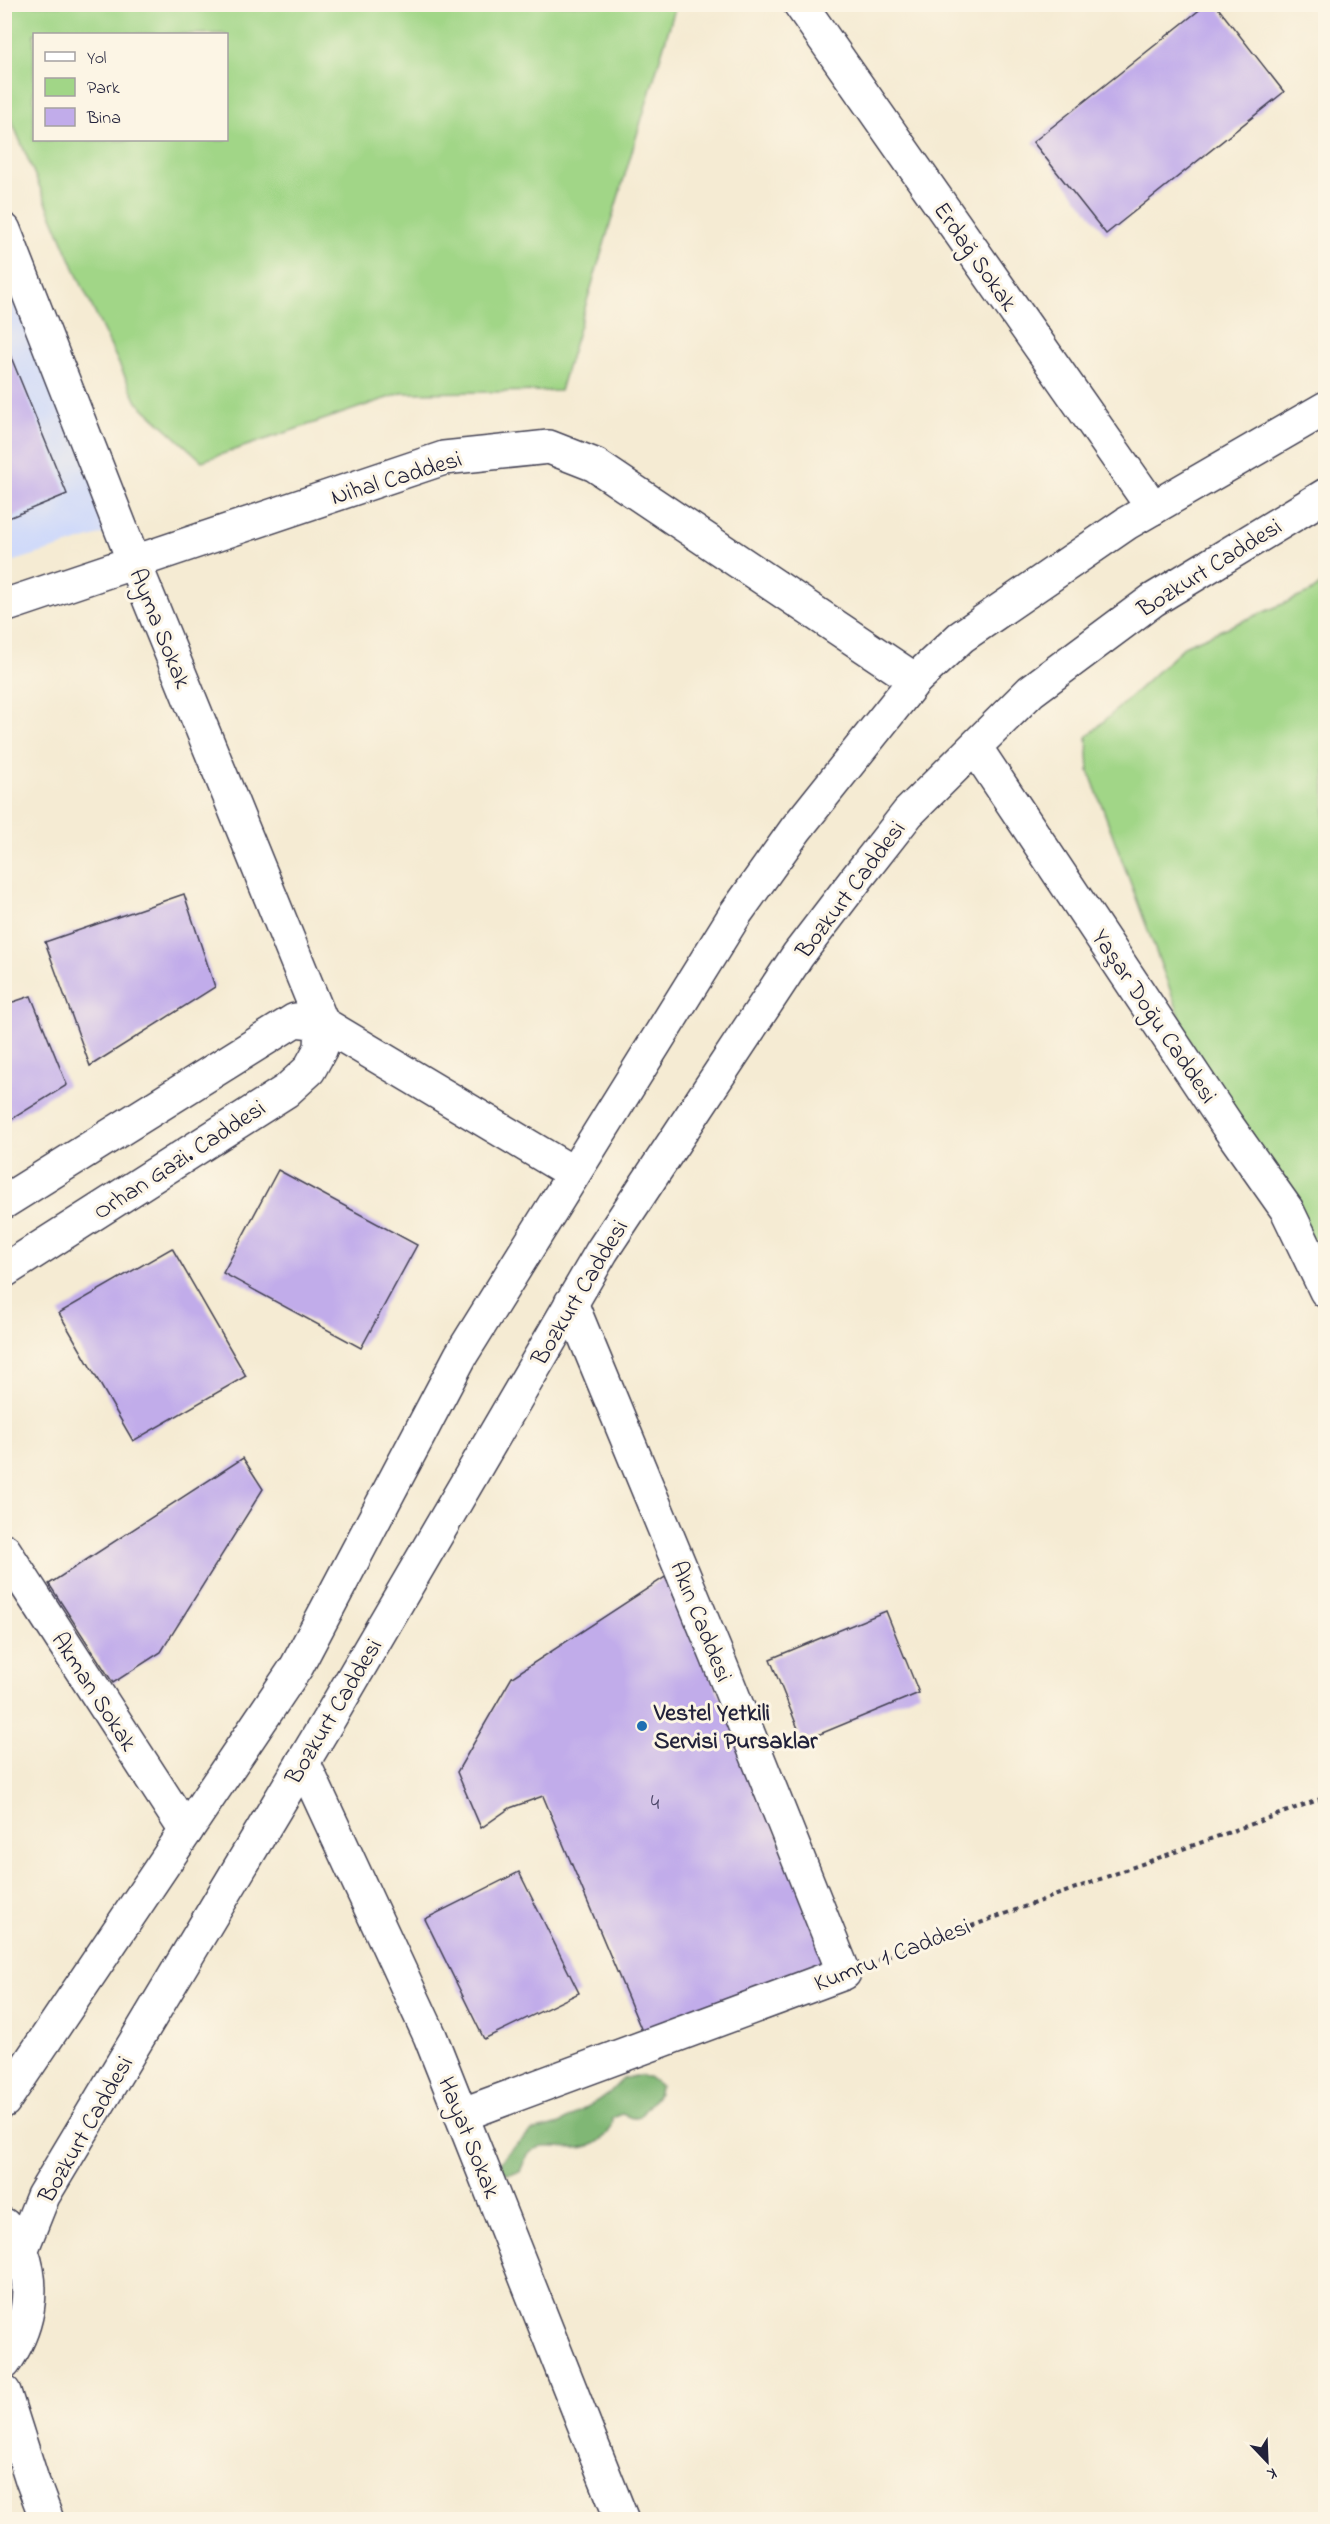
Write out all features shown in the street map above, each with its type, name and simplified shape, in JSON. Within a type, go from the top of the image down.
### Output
[{"type":"street","name":"Erdağ Sokak","points":[[800,4],[1153,508]]},
{"type":"street","name":"Ayma Sokak","points":[[4,230],[134,562],[322,1023]]},
{"type":"street","points":[[4,2101],[297,1666],[461,1355],[736,913],[796,829],[915,680],[961,637],[1153,508],[1326,408]]},
{"type":"street","name":"Nihal Caddesi","points":[[4,606],[444,458],[549,447],[595,465],[915,680]]},
{"type":"street","name":"Bozkurt Caddesi","points":[[13,2238],[43,2196],[303,1762],[608,1241],[798,955],[908,813],[1031,692],[1153,600],[1326,495]]},
{"type":"street","name":"Yaşar Doğu Caddesi","points":[[975,747],[1227,1125],[1287,1210],[1326,1291]]},
{"type":"street","points":[[4,1202],[295,1020],[322,1023],[573,1173]]},
{"type":"street","name":"Orhan Gazi. Caddesi","points":[[4,1271],[286,1091],[309,1070],[321,1048],[322,1023]]},
{"type":"street","name":"Akın Caddesi","points":[[571,1303],[844,1973]]},
{"type":"street","name":"Akman Sokak","points":[[4,1550],[186,1832]]},
{"type":"street","name":"Hayat Sokak","points":[[303,1762],[430,2036],[622,2520]]},
{"type":"street","name":"Kumru 1 Caddesi","points":[[461,2115],[844,1973]]},
{"type":"street","points":[[4,2362],[26,2321],[30,2286],[13,2238]]},
{"type":"street","points":[[4,2392],[47,2520]]},
{"type":"path","name":"Kumru 1 Caddesi","points":[[844,1973],[1326,1797]]},
{"type":"shaded area","points":[[4,195],[126,527],[5,564],[4,564]]},
{"type":"green space","points":[[4,5],[676,5],[560,391],[402,393],[202,461],[137,402],[78,277],[5,105]]},
{"type":"green space","points":[[1325,581],[1325,1291],[1275,1223],[1185,1030],[1089,771],[1087,737],[1186,645],[1311,592]]},
{"type":"green space","points":[[635,2076],[648,2077],[660,2086],[659,2093],[640,2116],[632,2118],[622,2114],[613,2118],[606,2135],[586,2147],[535,2149],[528,2155],[520,2172],[508,2174],[499,2170],[499,2164],[512,2148],[532,2131],[560,2124],[608,2094],[623,2079]]},
{"type":"building","points":[[1207,4],[1215,4],[1284,92],[1106,234],[1033,142]]},
{"type":"building","points":[[4,340],[67,494],[4,520]]},
{"type":"building","points":[[184,894],[215,987],[90,1066],[45,942]]},
{"type":"building","points":[[31,996],[67,1085],[4,1124],[4,1005]]},
{"type":"building","points":[[278,1170],[417,1245],[361,1348],[223,1273]]},
{"type":"building","points":[[172,1248],[246,1376],[133,1441],[59,1313]]},
{"type":"building","points":[[243,1458],[263,1489],[161,1652],[113,1683],[49,1584]]},
{"type":"building","points":[[665,1577],[744,1748],[829,1963],[642,2031],[543,1796],[510,1808],[481,1828],[457,1772],[512,1677]]},
{"type":"building","points":[[886,1611],[919,1693],[803,1741],[770,1659]]},
{"type":"building","points":[[519,1872],[579,1993],[484,2039],[425,1919]]},
{"type":"place","name":"Vestel Yetkili Servisi Pursaklar","points":[[642,1726]]}]
